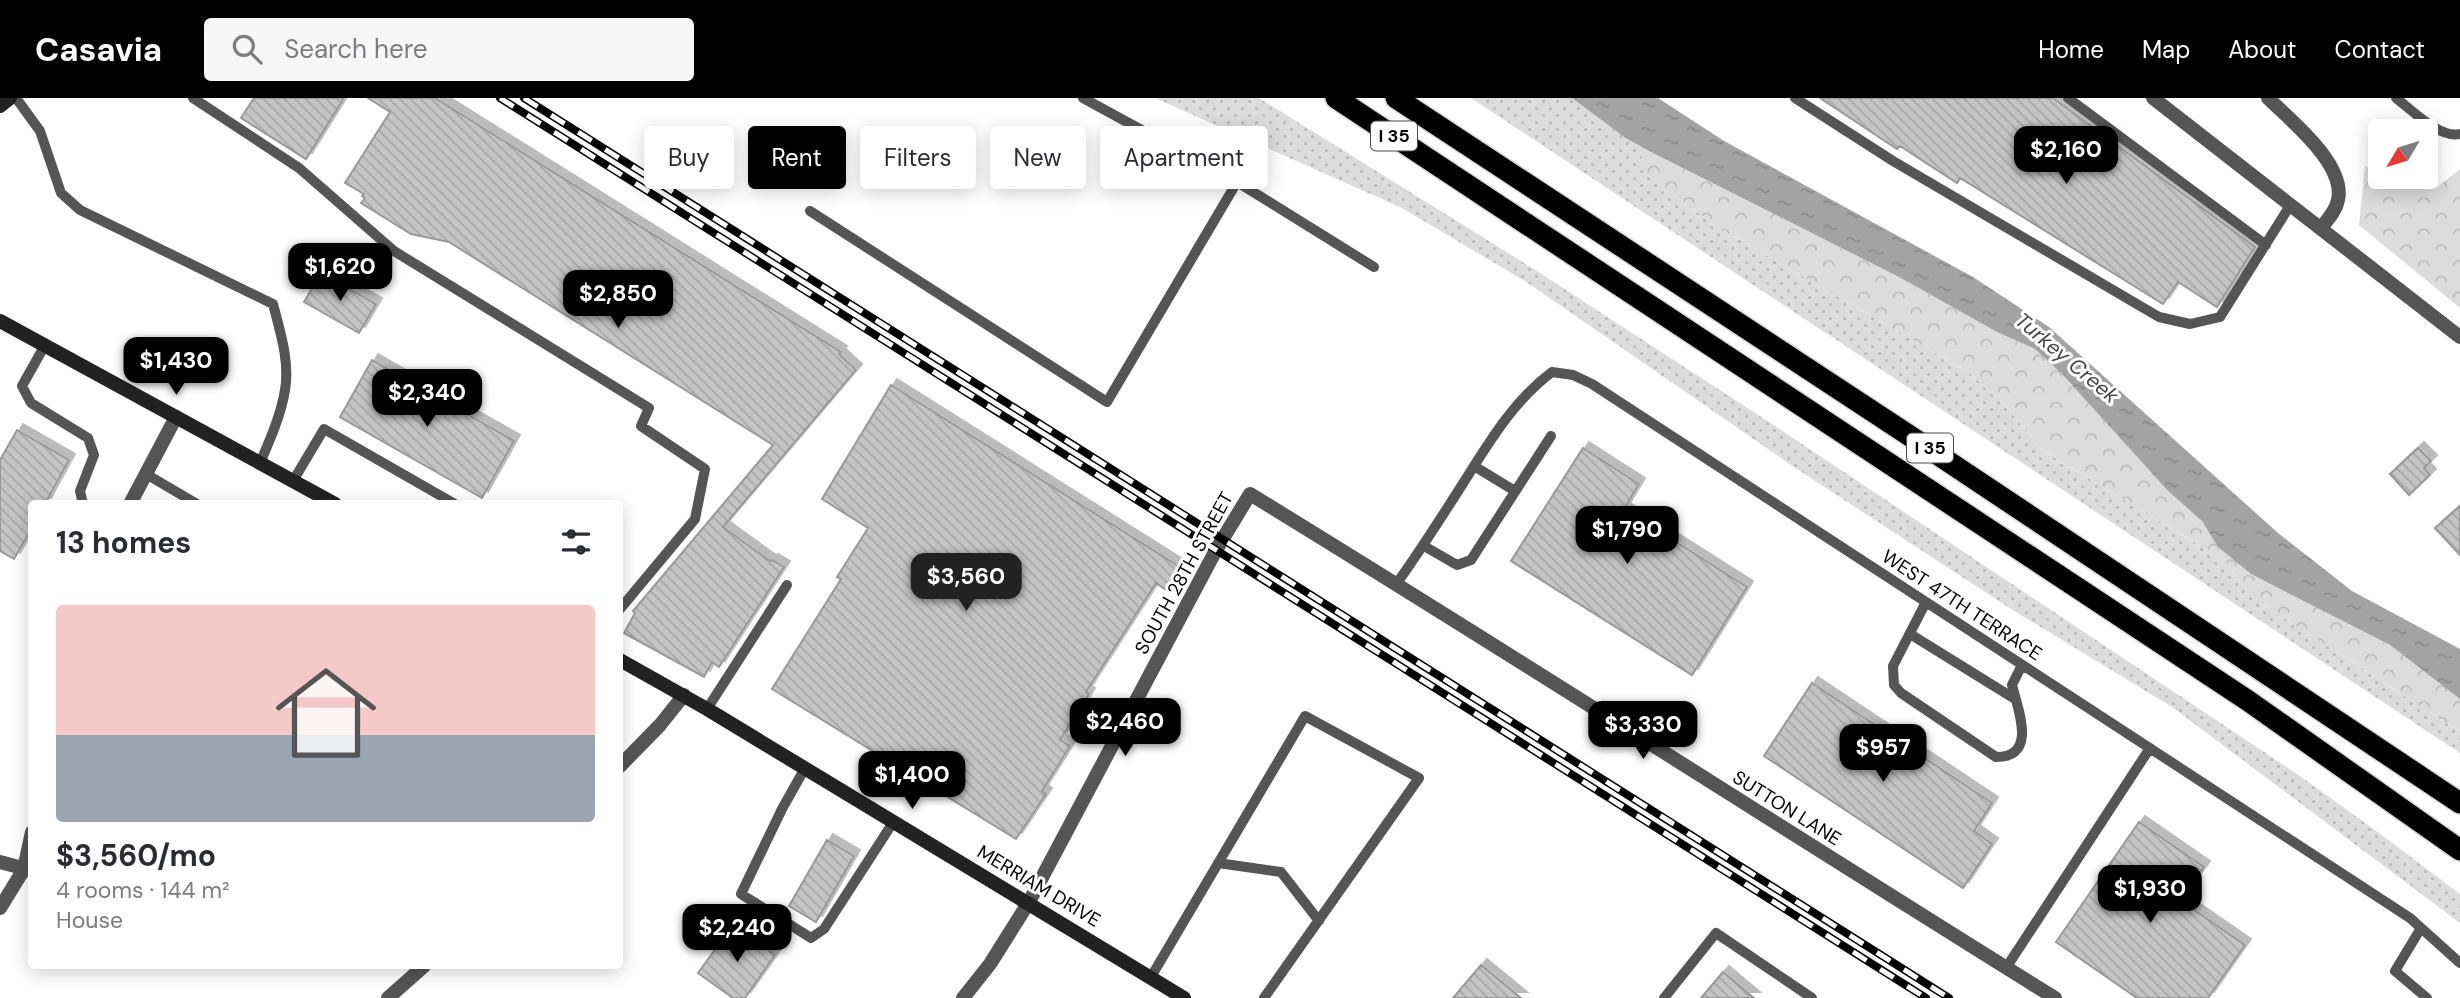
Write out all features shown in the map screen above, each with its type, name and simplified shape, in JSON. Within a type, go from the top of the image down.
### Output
[{"type":"highway","name":"I 35","points":[[1336,98],[2224,685],[2460,850]]},
{"type":"highway","name":"I 35","points":[[1396,98],[1922,443],[2460,803]]},
{"type":"main road","points":[[0,106],[10,98]]},
{"type":"main road","points":[[0,321],[328,500]]},
{"type":"main road","name":"MERRIAM DRIVE","points":[[623,662],[684,695],[1184,998]]},
{"type":"street","points":[[2153,98],[2460,337]]},
{"type":"street","points":[[2268,98],[2323,154],[2332,169],[2338,186],[2338,203],[2321,228]]},
{"type":"street","points":[[132,500],[176,417]]},
{"type":"street","name":"SUTTON LANE","points":[[1251,494],[1397,583],[2054,998]]},
{"type":"street","name":"SOUTH 28TH STREET","points":[[963,998],[990,964],[1029,902],[1216,550],[1251,494]]},
{"type":"street","points":[[623,763],[660,725],[684,695]]},
{"type":"street","points":[[0,862],[28,870],[0,908]]},
{"type":"street","points":[[388,998],[421,969]]},
{"type":"lane","points":[[16,98],[40,131],[61,193],[80,210],[273,304],[284,343],[286,389],[270,441],[260,463]]},
{"type":"lane","points":[[193,98],[299,168],[394,251],[649,408],[641,426],[705,469],[695,519],[623,604]]},
{"type":"lane","points":[[1083,98],[1134,126]]},
{"type":"lane","points":[[1795,98],[1893,161],[2159,317],[2190,324],[2220,317],[2291,204]]},
{"type":"lane","points":[[2068,98],[2266,244]]},
{"type":"lane","points":[[2396,98],[2443,133],[2460,134]]},
{"type":"lane","points":[[810,211],[1107,402],[1233,189]]},
{"type":"lane","points":[[1248,189],[1374,267]]},
{"type":"lane","points":[[45,345],[22,386],[31,403],[88,438],[94,455],[80,491],[82,500]]},
{"type":"lane","name":"WEST 47TH TERRACE","points":[[1474,466],[1501,423],[1540,381],[1552,372],[1573,374],[2410,918],[2460,963]]},
{"type":"lane","points":[[293,481],[324,429],[448,500]]},
{"type":"lane","points":[[1424,546],[1457,565],[1471,560],[1551,436]]},
{"type":"lane","points":[[1397,583],[1424,546],[1474,466],[1516,491]]},
{"type":"lane","points":[[146,474],[190,500]]},
{"type":"lane","points":[[707,709],[787,585]]},
{"type":"lane","points":[[1927,602],[1893,666],[1894,685],[1901,693],[1996,757],[2006,757],[2016,752],[2022,740],[2022,726],[2012,685],[2022,665]]},
{"type":"lane","points":[[1910,634],[2015,699]]},
{"type":"lane","points":[[1151,977],[1305,716],[1419,778],[1264,998]]},
{"type":"lane","points":[[2006,968],[2150,748]]},
{"type":"lane","points":[[805,768],[741,894],[811,938],[824,929],[894,821]]},
{"type":"lane","points":[[1219,863],[1281,872],[1319,921]]},
{"type":"lane","points":[[2421,928],[2395,971],[2427,998]]},
{"type":"lane","points":[[1664,998],[1716,933],[1812,998]]},
{"type":"green space","points":[[1155,98],[1259,98],[1529,266],[1769,422],[2297,774],[2460,894],[2460,923],[2172,707],[2011,609],[1794,467],[1528,283],[1402,208],[1268,148],[1268,126],[1218,126]]},
{"type":"green space","points":[[1471,98],[1572,98],[1624,137],[1647,150],[1638,165],[1667,190],[1716,226],[1968,372],[2003,403],[2042,450],[2225,561],[2253,598],[2460,732],[2460,753]]},
{"type":"green space","points":[[1647,150],[1899,277],[1997,332],[2035,349],[2062,374],[2168,491],[2202,521],[2218,547],[2251,574],[2390,645],[2460,699],[2460,732],[2253,598],[2225,561],[2042,450],[2003,403],[1968,372],[1716,226],[1637,165]]},
{"type":"green space","points":[[2365,166],[2368,167],[2368,189],[2438,189],[2460,169],[2460,308],[2359,225]]},
{"type":"water","name":"Turkey Creek","points":[[1572,98],[1658,98],[1724,141],[1973,277],[2049,327],[2278,533],[2352,591],[2460,649],[2460,699],[2390,645],[2251,574],[2218,547],[2202,521],[2168,491],[2062,374],[2035,349],[1997,332],[1899,277],[1647,150],[1624,137]]},
{"type":"building","points":[[254,98],[344,98],[306,159],[241,118]]},
{"type":"building","points":[[368,98],[435,98],[841,352],[839,354],[856,370],[723,527],[770,561],[784,567],[719,667],[712,662],[704,677],[624,633],[635,613],[633,611],[773,445],[449,242],[411,234],[361,203],[365,198],[362,196],[364,194],[345,183],[390,112]]},
{"type":"building","points":[[1820,98],[2053,98],[2255,247],[2217,307],[2178,282],[2163,304],[1960,178],[1957,183],[1900,146],[1897,149]]},
{"type":"building","points":[[321,273],[376,304],[359,333],[304,302]]},
{"type":"building","points":[[372,360],[514,441],[482,498],[340,417]]},
{"type":"building","points":[[891,385],[1183,569],[1169,592],[1156,583],[1086,692],[1089,694],[1060,740],[1070,746],[1042,791],[1046,794],[1016,839],[772,689],[841,579],[837,577],[868,528],[822,499]]},
{"type":"building","points":[[17,430],[69,460],[47,500],[28,500],[28,535],[14,559],[0,551],[0,460]]},
{"type":"building","points":[[1583,448],[1639,484],[1624,509],[1747,587],[1692,675],[1511,561]]},
{"type":"building","points":[[2418,448],[2431,461],[2424,468],[2430,475],[2409,495],[2390,474]]},
{"type":"building","points":[[2460,506],[2460,555],[2435,528]]},
{"type":"building","points":[[1812,683],[1992,803],[1974,831],[1992,844],[1963,888],[1764,756]]},
{"type":"building","points":[[2139,822],[2204,867],[2180,900],[2245,945],[2208,998],[2137,998],[2056,942]]},
{"type":"building","points":[[827,840],[854,856],[816,922],[789,906]]},
{"type":"building","points":[[733,925],[775,955],[745,998],[733,998],[698,973]]},
{"type":"building","points":[[1481,965],[1521,998],[1453,998]]},
{"type":"building","points":[[1723,972],[1754,998],[1701,998]]},
{"type":"railway","points":[[500,98],[1926,998]]},
{"type":"railway","points":[[524,98],[1949,998]]}]
